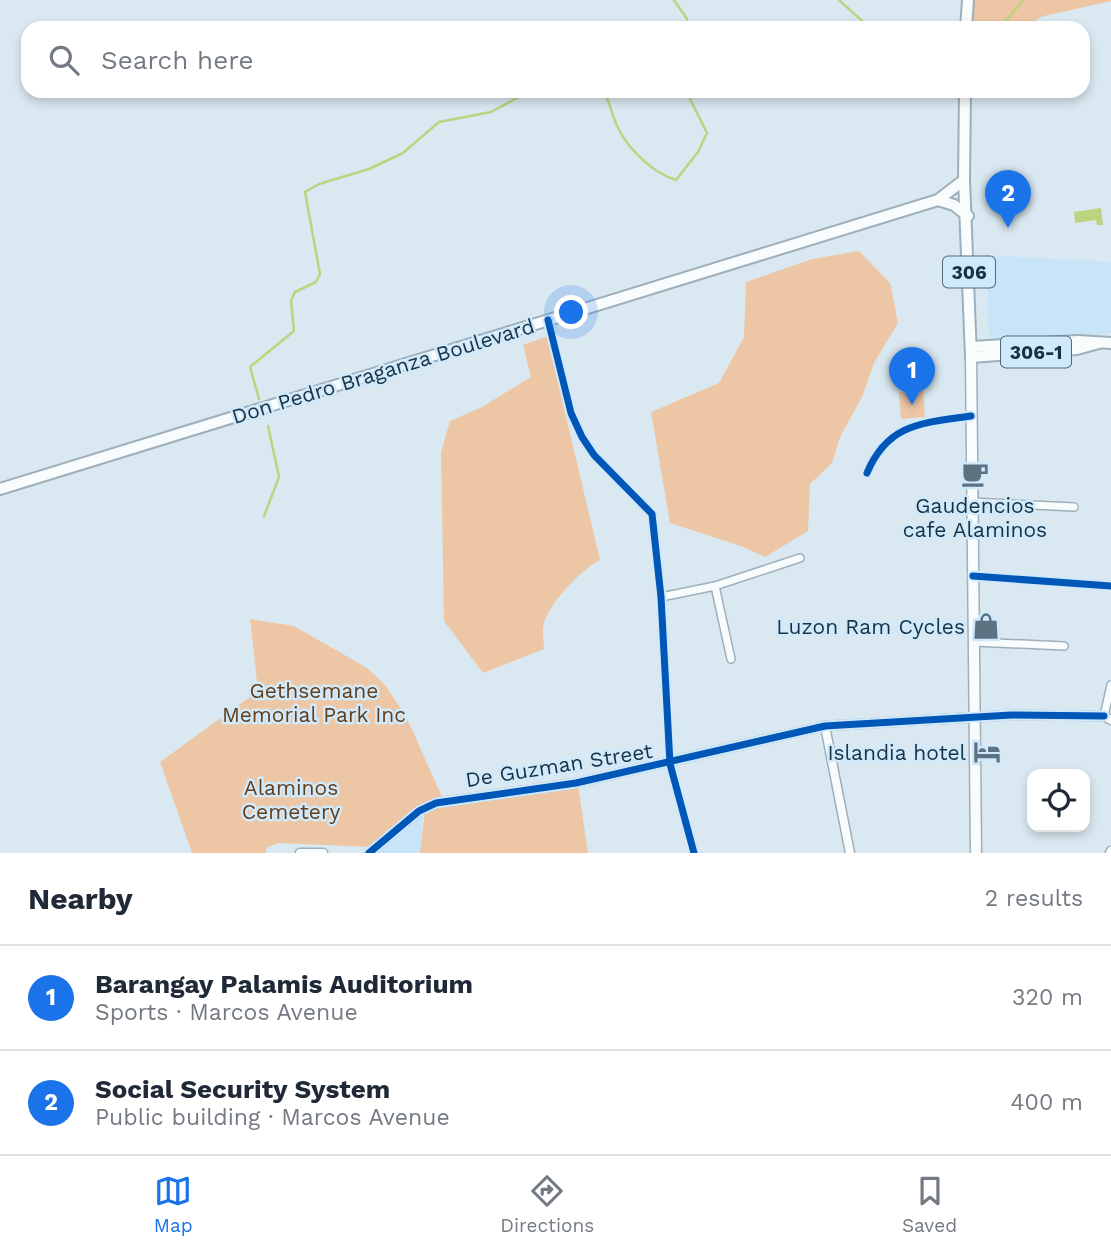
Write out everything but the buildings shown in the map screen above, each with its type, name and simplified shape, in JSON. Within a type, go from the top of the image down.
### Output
[{"type":"main road","points":[[966,21],[968,0]]},
{"type":"main road","name":"306","points":[[965,98],[964,180],[968,216],[971,352],[976,853]]},
{"type":"main road","name":"Don Pedro Braganza Boulevard","points":[[0,489],[938,200],[948,195],[964,180]]},
{"type":"main road","points":[[948,195],[966,198]]},
{"type":"main road","points":[[938,200],[966,198]]},
{"type":"main road","points":[[938,200],[954,205],[968,216]]},
{"type":"main road","name":"306-1","points":[[971,352],[1078,341],[1105,343]]},
{"type":"street","points":[[548,320],[571,412],[582,438],[594,455],[652,514],[662,597],[670,764],[694,853]]},
{"type":"street","points":[[867,473],[882,445],[903,430],[916,425],[971,416]]},
{"type":"street","points":[[972,502],[1073,507]]},
{"type":"street","points":[[662,597],[715,586],[800,558]]},
{"type":"street","points":[[973,576],[1111,586]]},
{"type":"street","points":[[715,586],[731,659]]},
{"type":"street","points":[[974,642],[1064,646]]},
{"type":"street","points":[[1108,718],[1111,685]]},
{"type":"street","name":"De Guzman Street","points":[[369,853],[419,810],[436,803],[576,783],[670,764],[825,726],[974,717],[1108,718]]},
{"type":"street","points":[[825,726],[850,853]]},
{"type":"street","points":[[300,853],[323,853]]},
{"type":"shaded area","points":[[1001,173],[1006,175],[1010,182],[1021,183],[1028,190],[1022,194],[1001,197],[995,183]]},
{"type":"shaded area","points":[[1101,208],[1103,225],[1097,225],[1096,220],[1075,223],[1074,212]]},
{"type":"shaded area","points":[[987,255],[1111,262],[1111,333],[989,342]]},
{"type":"shaded area","points":[[423,812],[420,853],[375,853]]},
{"type":"green space","points":[[974,0],[1111,0],[1040,17],[1036,21],[974,21]]},
{"type":"green space","points":[[859,251],[890,283],[898,323],[874,363],[862,397],[840,437],[832,463],[810,484],[808,531],[765,557],[741,546],[670,523],[651,412],[719,383],[744,337],[746,282],[812,259]]},
{"type":"green space","points":[[551,335],[562,400],[600,560],[575,580],[551,608],[543,627],[544,649],[483,673],[444,621],[441,452],[450,421],[482,407],[531,377],[523,345]]},
{"type":"green space","points":[[923,390],[925,417],[901,419],[899,392]]},
{"type":"green space","points":[[250,619],[294,626],[367,668],[385,685],[406,716],[443,799],[418,808],[371,847],[279,843],[266,848],[266,853],[192,853],[160,762],[258,691]]},
{"type":"green space","points":[[578,785],[588,853],[420,853],[425,811],[429,809]]},
{"type":"waterway","points":[[674,0],[687,21]]},
{"type":"waterway","points":[[839,0],[862,21]]},
{"type":"waterway","points":[[1005,21],[1024,0]]},
{"type":"waterway","points":[[259,399],[250,367],[294,331],[291,301],[295,292],[316,282],[320,274],[305,192],[319,184],[369,169],[403,153],[439,122],[491,112],[517,98]]},
{"type":"waterway","points":[[607,98],[618,128],[628,144],[642,160],[676,180],[698,152],[707,133],[690,98]]},
{"type":"waterway","points":[[264,516],[279,477],[268,426]]},
{"type":"cycle path","points":[[548,320],[571,413],[582,437],[594,455],[652,514],[661,597],[670,764],[694,853]]},
{"type":"cycle path","points":[[867,473],[885,444],[896,435],[923,424],[971,416]]},
{"type":"cycle path","points":[[973,576],[1111,586]]},
{"type":"cycle path","points":[[369,853],[419,811],[436,803],[576,783],[825,726],[1011,715],[1104,716]]},
{"type":"place","name":"Social Security System","points":[[1008,228]]},
{"type":"place","name":"Barangay Palamis Auditorium","points":[[912,405]]},
{"type":"place","name":"Gaudencios cafe Alaminos","points":[[975,474]]},
{"type":"place","name":"Luzon Ram Cycles","points":[[986,626]]},
{"type":"place","name":"Islandia hotel","points":[[987,752]]},
{"type":"park label","name":"Gethsemane Memorial Park Inc","points":[[314,702]]},
{"type":"park label","name":"Alaminos Cemetery","points":[[291,799]]}]
